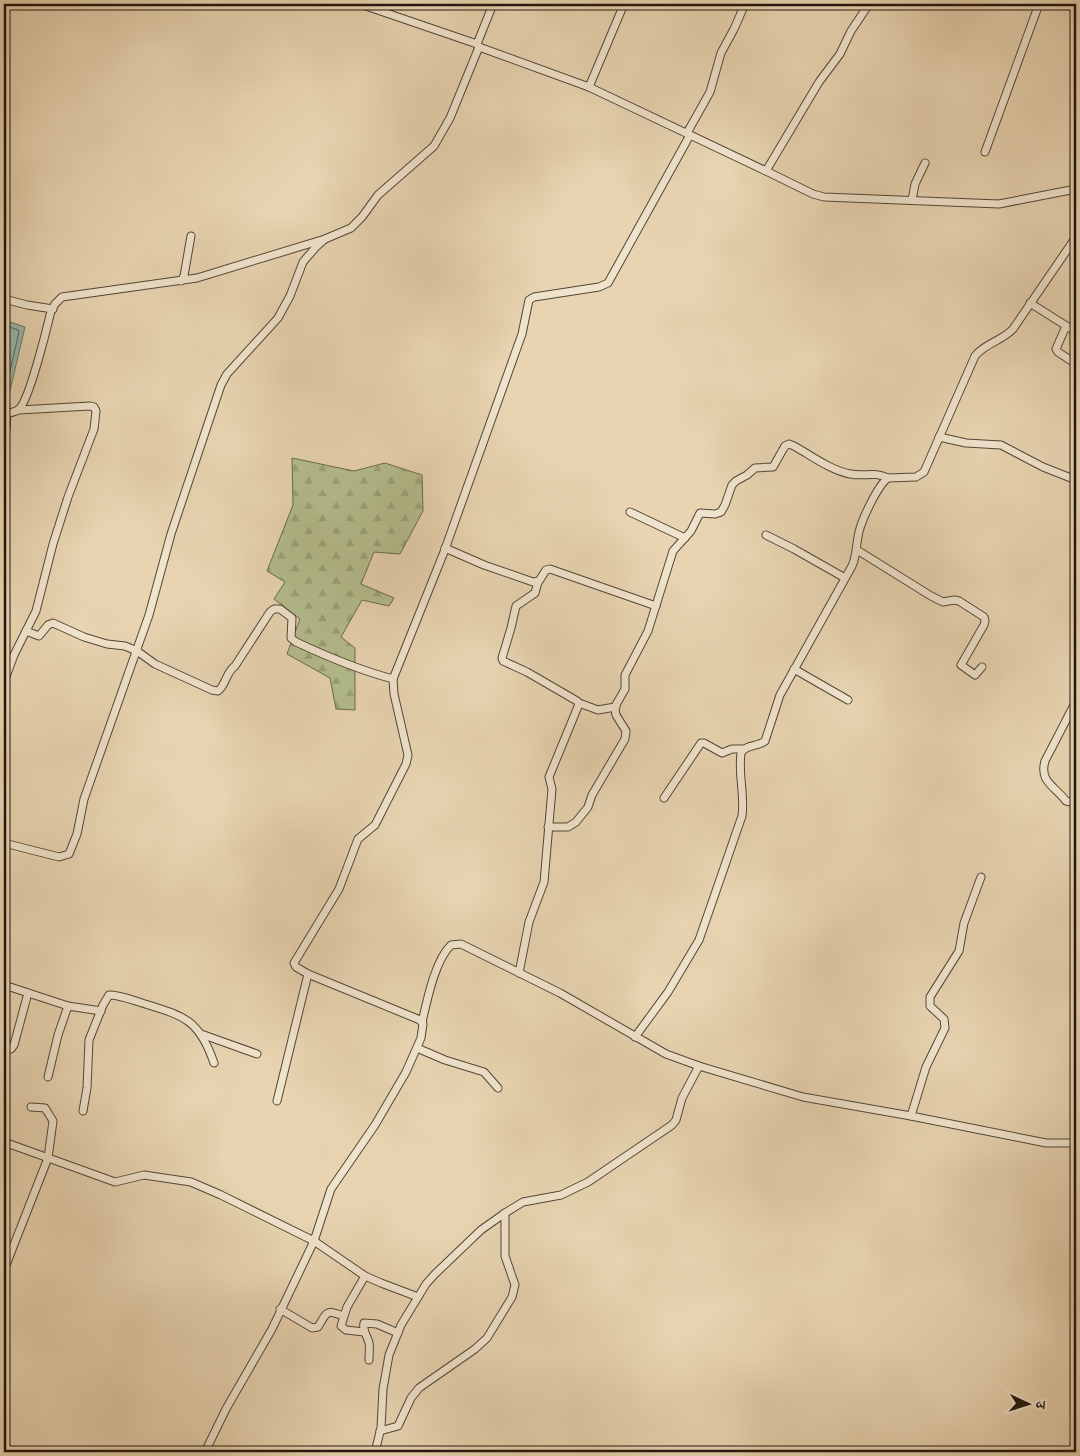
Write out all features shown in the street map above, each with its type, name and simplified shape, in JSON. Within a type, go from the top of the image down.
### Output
[{"type":"street","points":[[360,4],[590,87],[813,194],[824,197],[999,204],[1076,188]]},
{"type":"street","points":[[19,410],[35,371],[52,309],[58,299],[70,295],[181,282],[217,273],[325,239],[356,224],[378,195],[434,146],[450,118],[493,4]]},
{"type":"street","points":[[590,87],[624,4]]},
{"type":"street","points":[[422,1022],[368,997],[308,974],[296,967],[294,960],[339,889],[358,839],[375,825],[407,760],[407,748],[402,735],[393,679],[445,548],[522,334],[529,300],[534,297],[608,284],[710,92],[720,53],[734,29],[745,4]]},
{"type":"street","points":[[766,171],[819,82],[840,54],[851,30],[868,4]]},
{"type":"street","points":[[985,152],[1038,4]]},
{"type":"street","points":[[912,200],[915,184],[925,163]]},
{"type":"street","points":[[181,282],[184,276],[191,236]]},
{"type":"street","points":[[4,843],[59,857],[69,854],[76,834],[84,798],[137,651],[171,534],[225,377],[278,318],[290,296],[304,262],[325,239]]},
{"type":"street","points":[[548,828],[571,826],[589,806],[592,796],[625,739],[626,730],[616,715],[616,705],[625,689],[626,673],[648,631],[672,551],[691,531],[700,513],[715,514],[720,512],[734,483],[756,468],[773,467],[785,446],[789,444],[824,464],[842,472],[860,476],[877,474],[888,478],[916,477],[924,472],[970,364],[984,346],[1007,336],[1013,329],[1076,239]]},
{"type":"street","points":[[4,299],[52,309]]},
{"type":"street","points":[[1030,303],[1076,332]]},
{"type":"street","points":[[1066,326],[1056,349],[1076,364]]},
{"type":"street","points":[[4,434],[6,430],[5,413],[19,410],[90,406],[94,407],[96,411],[90,440],[68,497],[53,544],[36,611],[14,655],[4,682]]},
{"type":"street","points":[[939,437],[966,443],[1001,445],[1043,467],[1076,480]]},
{"type":"street","points":[[664,798],[701,744],[706,744],[722,753],[732,749],[743,750],[765,740],[780,695],[854,561],[859,531],[863,521],[880,486],[888,478]]},
{"type":"street","points":[[630,512],[685,538]]},
{"type":"street","points":[[766,534],[845,578]]},
{"type":"street","points":[[445,548],[484,565],[538,582]]},
{"type":"street","points":[[856,550],[931,596],[943,602],[959,601],[984,618],[984,625],[961,665],[975,675],[982,667]]},
{"type":"street","points":[[616,705],[615,707],[598,710],[579,703],[527,672],[504,661],[502,658],[516,606],[535,593],[538,582],[546,570],[550,569],[656,606]]},
{"type":"street","points":[[26,631],[39,636],[48,624],[53,623],[84,637],[107,644],[125,646],[137,651],[162,667],[212,690],[220,690],[230,669],[235,666],[270,612],[274,609],[280,609],[292,618],[291,638],[296,642],[366,672],[393,679]]},
{"type":"street","points":[[794,669],[848,700]]},
{"type":"street","points":[[1076,701],[1045,761],[1043,770],[1046,780],[1066,801],[1076,802]]},
{"type":"street","points":[[519,973],[529,922],[544,882],[552,789],[549,777],[579,708],[579,703]]},
{"type":"street","points":[[634,1037],[668,992],[696,946],[705,926],[742,816],[740,760],[743,750]]},
{"type":"street","points":[[911,1116],[924,1072],[946,1028],[944,1019],[930,1006],[930,997],[959,951],[964,923],[981,877]]},
{"type":"street","points":[[205,1452],[226,1409],[272,1329],[314,1241],[331,1189],[375,1125],[406,1072],[423,1032],[422,1022],[432,983],[445,953],[451,945],[466,946],[560,993],[666,1054],[699,1066],[803,1098],[911,1116],[1046,1143],[1076,1143]]},
{"type":"street","points":[[277,1101],[308,974]]},
{"type":"street","points":[[4,985],[68,1006],[101,1011]]},
{"type":"street","points":[[4,1050],[11,1049],[14,1045],[28,993]]},
{"type":"street","points":[[83,1111],[87,1088],[89,1040],[109,995],[179,1014],[193,1024],[208,1043],[214,1063]]},
{"type":"street","points":[[48,1077],[58,1035],[68,1006]]},
{"type":"street","points":[[200,1033],[257,1054]]},
{"type":"street","points":[[417,1048],[445,1060],[484,1072],[498,1088]]},
{"type":"street","points":[[375,1452],[380,1431],[383,1389],[389,1354],[398,1333],[418,1297],[435,1274],[481,1230],[505,1213],[524,1202],[561,1195],[588,1182],[672,1125],[676,1120],[682,1098],[699,1066]]},
{"type":"street","points":[[4,1270],[48,1158],[53,1120],[46,1108],[31,1106]]},
{"type":"street","points":[[4,1142],[116,1182],[144,1175],[191,1182],[221,1194],[314,1241],[365,1276],[381,1284],[418,1297]]},
{"type":"street","points":[[380,1431],[398,1426],[411,1398],[420,1388],[475,1349],[487,1338],[508,1304],[515,1285],[506,1256],[505,1213]]},
{"type":"street","points":[[364,1332],[346,1330],[341,1326],[343,1316],[365,1276]]},
{"type":"street","points":[[280,1309],[312,1328],[318,1326],[328,1312],[343,1316]]},
{"type":"street","points":[[369,1360],[369,1342],[364,1332],[363,1324],[367,1322],[377,1324],[398,1333]]},
{"type":"green space","points":[[292,458],[354,471],[385,463],[422,475],[423,511],[400,554],[374,552],[361,584],[394,598],[389,606],[362,600],[341,637],[355,648],[355,710],[336,709],[330,678],[287,654],[300,619],[274,599],[285,582],[267,571],[293,505]]},
{"type":"water","points":[[4,320],[25,327],[7,403],[4,403]]}]
